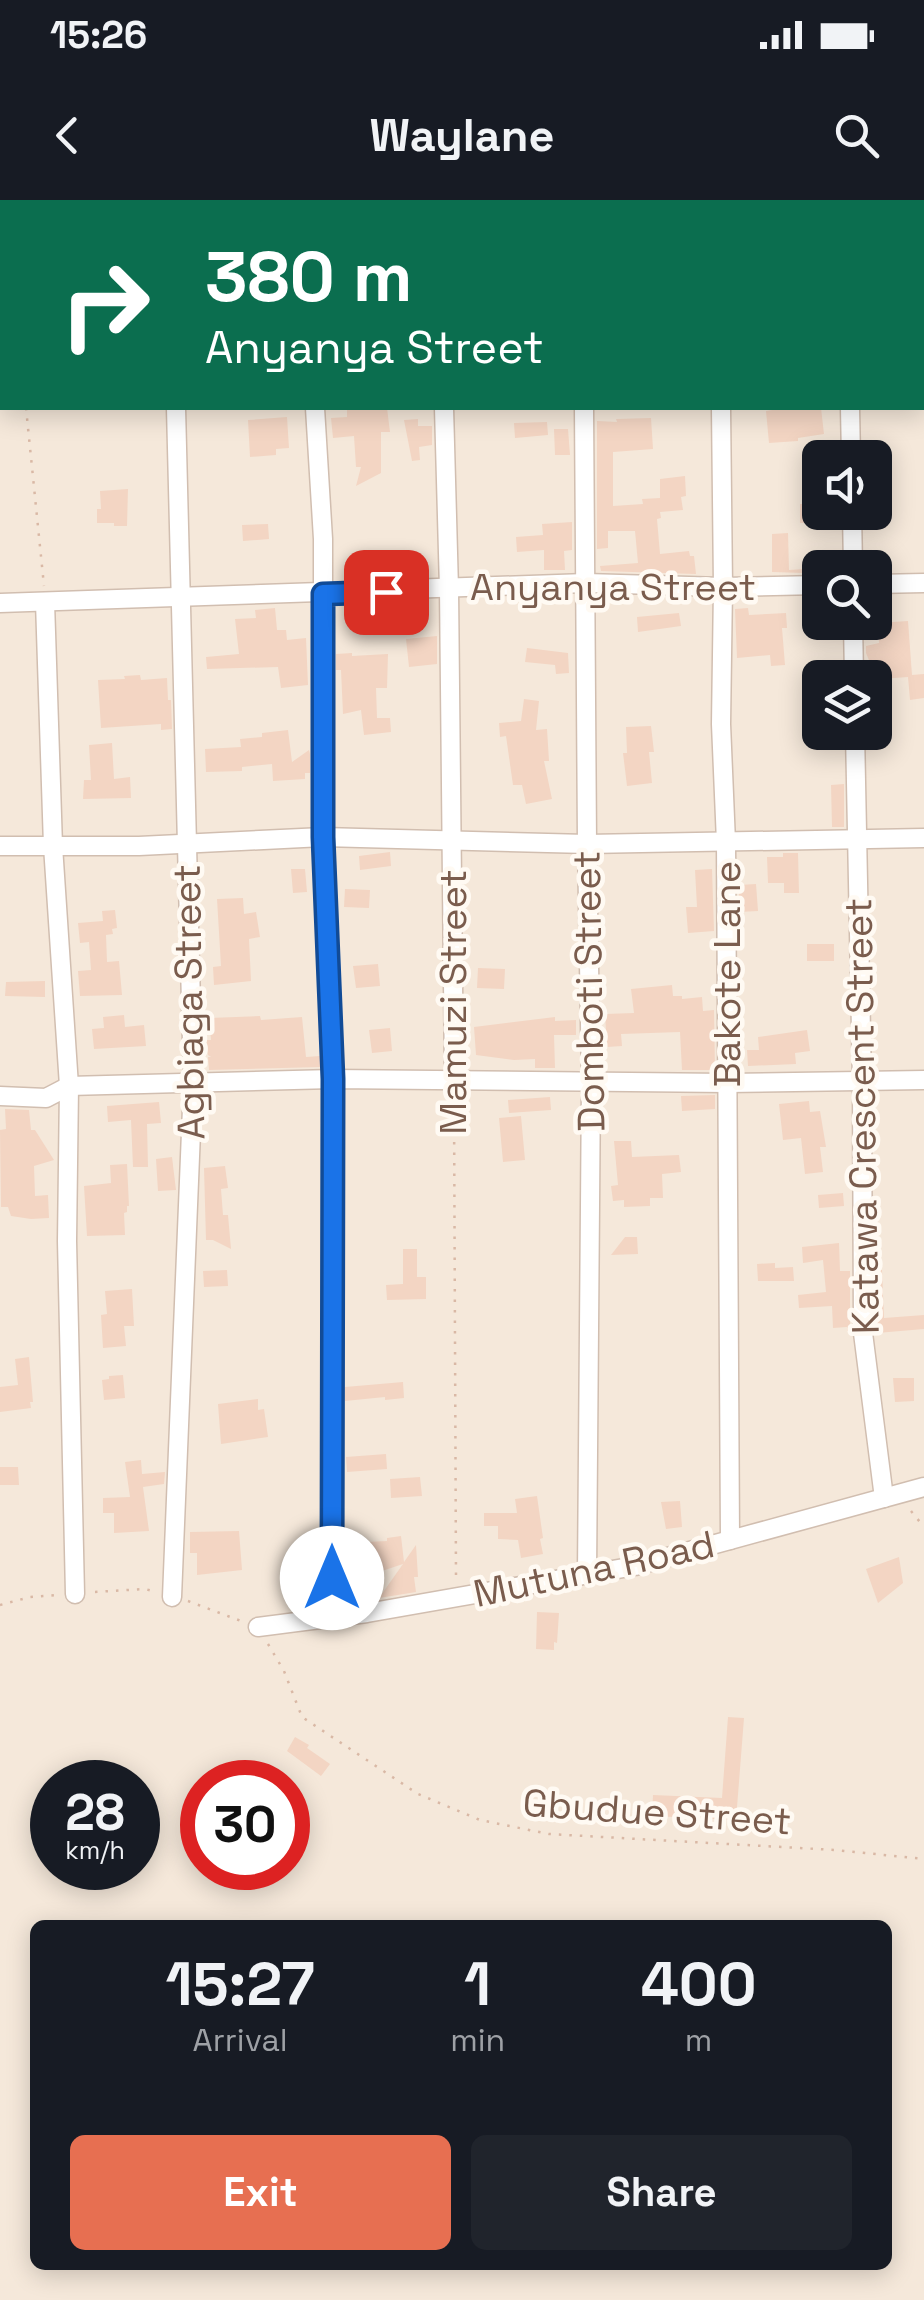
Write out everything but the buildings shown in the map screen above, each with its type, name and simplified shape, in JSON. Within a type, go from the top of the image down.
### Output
[{"type":"street","name":"Agbiaga Street","points":[[172,1597],[193,1082],[176,410]]},
{"type":"street","points":[[315,410],[323,540],[323,837],[333,1079],[332,1617]]},
{"type":"street","name":"Mamuzi Street","points":[[444,410],[454,1079]]},
{"type":"street","name":"Domboti Street","points":[[584,410],[591,1082],[587,1575]]},
{"type":"street","name":"Bakote Lane","points":[[720,410],[730,1540]]},
{"type":"street","points":[[850,410],[851,440]]},
{"type":"street","points":[[892,583],[924,582]]},
{"type":"street","name":"Anyanya Street","points":[[0,603],[586,584],[802,586]]},
{"type":"street","points":[[45,602],[52,846],[69,1086],[75,1594]]},
{"type":"street","name":"Katawa Crescent Street","points":[[856,750],[863,1333],[891,1496]]},
{"type":"street","points":[[0,846],[187,844],[323,837],[586,844],[924,838]]},
{"type":"street","points":[[0,1096],[46,1098],[69,1086],[333,1079],[727,1083],[924,1080]]},
{"type":"street","name":"Mutuna Road","points":[[258,1627],[636,1566],[924,1486]]},
{"type":"path","points":[[26,410],[45,602]]},
{"type":"path","name":"Mamuzi Street","points":[[454,1079],[456,1597]]},
{"type":"path","points":[[891,1496],[924,1527]]},
{"type":"path","points":[[0,1604],[30,1596],[144,1588],[258,1627]]},
{"type":"path","name":"Gbudue Street","points":[[258,1627],[284,1671],[302,1717],[418,1794],[480,1820],[548,1834],[836,1850],[924,1859]]},
{"type":"shaded area","points":[[0,410],[924,410],[924,2300],[0,2300]]},
{"type":"route","points":[[332,1578],[333,1079],[323,837],[323,594],[386,592]]}]
